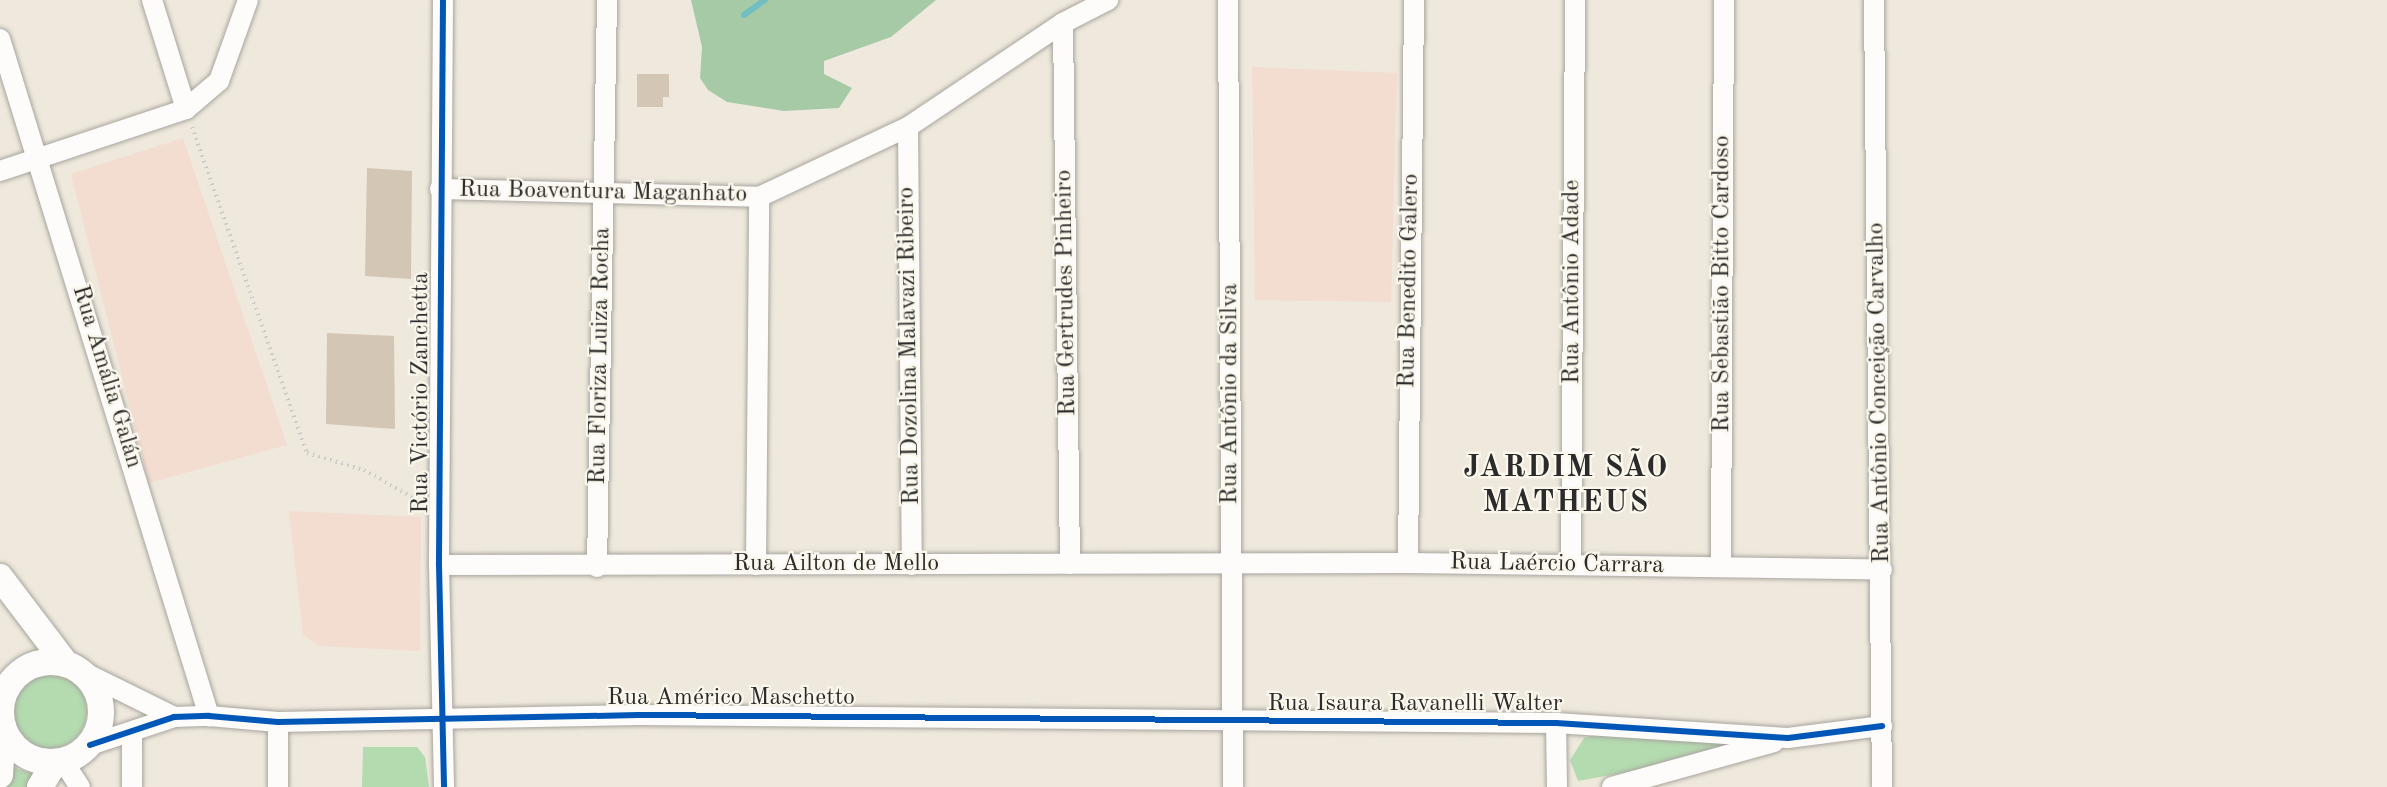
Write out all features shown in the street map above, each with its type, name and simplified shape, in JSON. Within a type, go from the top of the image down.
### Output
[{"type":"street","points":[[152,0],[186,109]]},
{"type":"street","points":[[0,171],[186,109],[219,81],[248,0]]},
{"type":"street","name":"Rua Victório Zanchetta","points":[[442,0],[439,566],[444,787]]},
{"type":"street","name":"Rua Floriza Luiza Rocha","points":[[597,567],[607,0]]},
{"type":"street","name":"Rua Boaventura Maganhato","points":[[440,189],[759,197],[908,127],[1063,23],[1108,0]]},
{"type":"street","name":"Rua Antônio da Silva","points":[[1228,0],[1233,787]]},
{"type":"street","name":"Rua Benedito Galero","points":[[1408,563],[1414,0]]},
{"type":"street","name":"Rua Antônio Adade","points":[[1571,564],[1575,0]]},
{"type":"street","name":"Rua Sebastião Bitto Cardoso","points":[[1721,567],[1724,0]]},
{"type":"street","name":"Rua Antônio Conceição Carvalho","points":[[1874,0],[1882,570],[1882,787]]},
{"type":"street","name":"Rua Gertrudes Pinheiro","points":[[1063,23],[1070,564]]},
{"type":"street","name":"Rua Amália Galán","points":[[0,39],[39,159],[208,716]]},
{"type":"street","name":"Rua Dozolina Malavazi Ribeiro","points":[[908,127],[912,565]]},
{"type":"street","points":[[756,566],[759,197]]},
{"type":"street","name":"Rua Laércio Carrara","points":[[1232,567],[1408,563],[1882,570]]},
{"type":"street","name":"Rua Ailton de Mello","points":[[439,566],[1070,564],[1232,567]]},
{"type":"street","points":[[0,577],[73,667],[96,690],[102,714],[90,745],[59,762],[40,787]]},
{"type":"street","points":[[0,775],[3,696],[21,672],[51,662],[73,667]]},
{"type":"street","name":"Rua Américo Maschetto","points":[[73,667],[174,717]]},
{"type":"street","name":"Rua Américo Maschetto","points":[[90,745],[174,717],[208,716],[278,722],[443,721],[650,715],[1234,722]]},
{"type":"street","points":[[1,716],[29,757],[59,762],[80,787]]},
{"type":"street","points":[[278,722],[279,787]]},
{"type":"street","name":"Rua Isaura Ravanelli Walter","points":[[1234,722],[1556,723],[1788,738],[1882,726]]},
{"type":"street","points":[[1556,723],[1557,787]]},
{"type":"street","points":[[132,732],[132,787]]},
{"type":"street","points":[[1612,787],[1788,738]]},
{"type":"path","points":[[186,109],[307,453],[407,491],[440,518]]},
{"type":"shaded area","points":[[1252,67],[1397,73],[1391,302],[1255,300]]},
{"type":"shaded area","points":[[183,138],[287,445],[149,483],[71,174]]},
{"type":"shaded area","points":[[289,511],[421,517],[420,651],[320,646],[303,635]]},
{"type":"green space","points":[[691,0],[936,0],[891,37],[824,61],[824,74],[852,88],[839,108],[784,111],[727,102],[708,90],[700,78],[702,47]]},
{"type":"green space","points":[[49,673],[64,676],[76,684],[84,696],[87,711],[84,726],[76,738],[64,746],[49,749],[34,746],[22,738],[14,726],[11,711],[14,696],[22,684],[34,676]]},
{"type":"green space","points":[[1595,735],[1740,739],[1732,753],[1578,781],[1570,760],[1584,738]]},
{"type":"green space","points":[[363,747],[417,747],[425,757],[429,787],[362,787]]},
{"type":"green space","points":[[8,762],[18,769],[40,776],[28,787],[7,787]]},
{"type":"building","points":[[637,74],[669,74],[669,97],[663,97],[663,107],[637,107]]},
{"type":"building","points":[[367,168],[412,171],[411,279],[365,276]]},
{"type":"building","points":[[327,333],[394,336],[395,429],[326,424]]},
{"type":"waterway","points":[[744,15],[765,0]]},
{"type":"cycle path","points":[[443,0],[439,565],[444,787]]},
{"type":"cycle path","points":[[90,745],[174,717],[209,716],[278,722],[638,715],[1556,723],[1788,738],[1882,726]]},
{"type":"district","name":"JARDIM SÃO MATHEUS","points":[[1566,485]]}]
